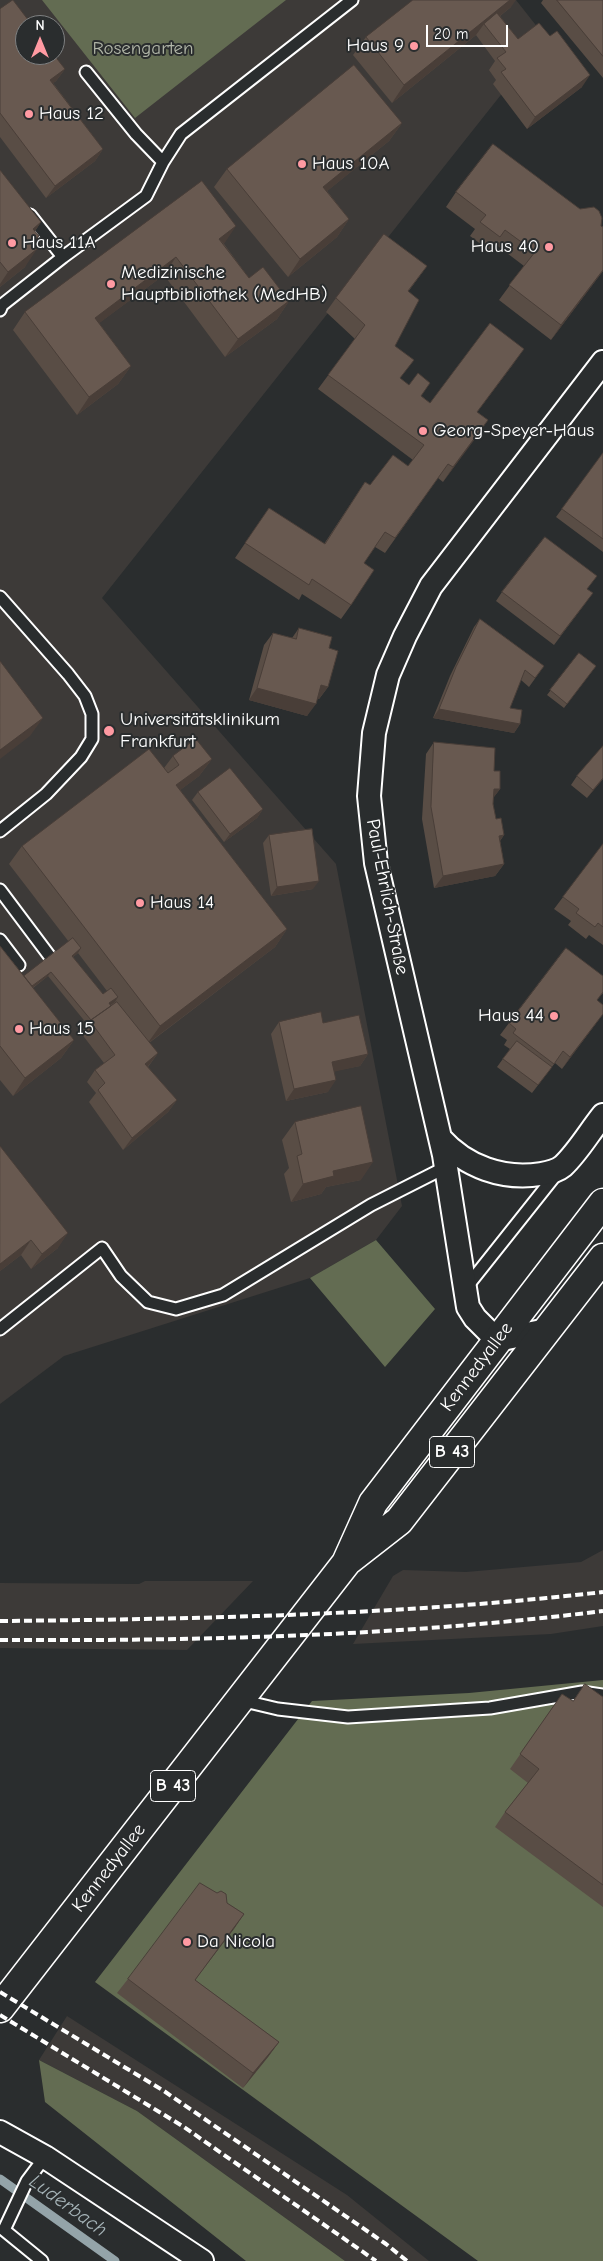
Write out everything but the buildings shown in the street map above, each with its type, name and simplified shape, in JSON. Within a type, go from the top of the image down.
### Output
[{"type":"main road","name":"Kennedyallee","points":[[0,2008],[346,1562],[373,1503],[603,1203]]},
{"type":"main road","name":"Kennedyallee","points":[[346,1562],[399,1521],[603,1258]]},
{"type":"street","name":"Paul-Ehrlich-Straße","points":[[497,1340],[470,1311],[464,1290],[446,1167],[384,901],[372,839],[369,796],[372,752],[376,719],[396,654],[431,586],[603,362]]},
{"type":"street","points":[[440,1138],[455,1153],[482,1168],[503,1174],[536,1175],[562,1168],[603,1115]]},
{"type":"street","points":[[497,1340],[547,1330]]},
{"type":"street","points":[[0,2132],[45,2157],[202,2261]]},
{"type":"lane","points":[[0,310],[2,305],[63,257],[146,196],[163,162],[181,134],[352,0]]},
{"type":"lane","points":[[86,72],[136,134],[163,162]]},
{"type":"lane","points":[[22,206],[63,257]]},
{"type":"lane","points":[[0,598],[68,674],[85,696],[92,714],[92,739],[81,757],[46,794],[0,831]]},
{"type":"lane","points":[[0,890],[51,958]]},
{"type":"lane","points":[[0,940],[19,965]]},
{"type":"lane","points":[[0,1330],[102,1248],[121,1276],[148,1302],[176,1309],[223,1295],[371,1206],[446,1167]]},
{"type":"lane","points":[[464,1290],[562,1168]]},
{"type":"lane","points":[[240,1700],[278,1709],[348,1717],[490,1708],[582,1692],[603,1695]]},
{"type":"lane","points":[[42,2261],[4,2230],[27,2181],[45,2157]]},
{"type":"shaded area","name":"Universitätsklinikum Frankfurt","points":[[0,0],[516,0],[546,38],[102,598],[336,864],[402,1206],[376,1240],[310,1278],[64,1356],[0,1404]]},
{"type":"shaded area","points":[[603,1550],[603,1626],[551,1634],[353,1644],[393,1576],[403,1570],[466,1572],[581,1562]]},
{"type":"shaded area","points":[[145,1581],[253,1581],[187,1650],[0,1648],[0,1583],[139,1584]]},
{"type":"shaded area","points":[[67,2016],[347,2195],[429,2261],[345,2261],[137,2111],[39,2060]]},
{"type":"green space","name":"Rosengarten","points":[[42,0],[286,0],[135,118],[65,29],[65,15],[54,15]]},
{"type":"green space","points":[[376,1240],[435,1309],[385,1367],[310,1278]]},
{"type":"green space","points":[[603,1680],[603,2261],[478,2261],[95,1982],[312,1701],[469,1693]]},
{"type":"green space","points":[[39,2060],[137,2111],[345,2261],[246,2261],[45,2102]]},
{"type":"waterway","name":"Luderbach","points":[[0,2179],[115,2261]]},
{"type":"railway","points":[[0,1621],[151,1619],[377,1611],[528,1600],[603,1592]]},
{"type":"railway","points":[[0,1640],[227,1638],[302,1635],[453,1626],[603,1611]]},
{"type":"railway","points":[[0,1992],[164,2091],[386,2244],[407,2261]]},
{"type":"railway","points":[[0,2015],[184,2127],[376,2261]]},
{"type":"place","name":"Haus 9","points":[[414,46]]},
{"type":"place","name":"Haus 12","points":[[29,114]]},
{"type":"place","name":"Haus 10A","points":[[302,164]]},
{"type":"place","name":"Haus 11A","points":[[12,243]]},
{"type":"place","name":"Haus 40","points":[[549,247]]},
{"type":"place","name":"Medizinische Hauptbibliothek (MedHB)","points":[[111,284]]},
{"type":"place","name":"Georg-Speyer-Haus","points":[[423,431]]},
{"type":"place","name":"Universitätsklinikum Frankfurt","points":[[109,731]]},
{"type":"place","name":"Haus 14","points":[[140,903]]},
{"type":"place","name":"Haus 44","points":[[554,1016]]},
{"type":"place","name":"Haus 15","points":[[19,1029]]},
{"type":"place","name":"Da Nicola","points":[[187,1942]]}]
